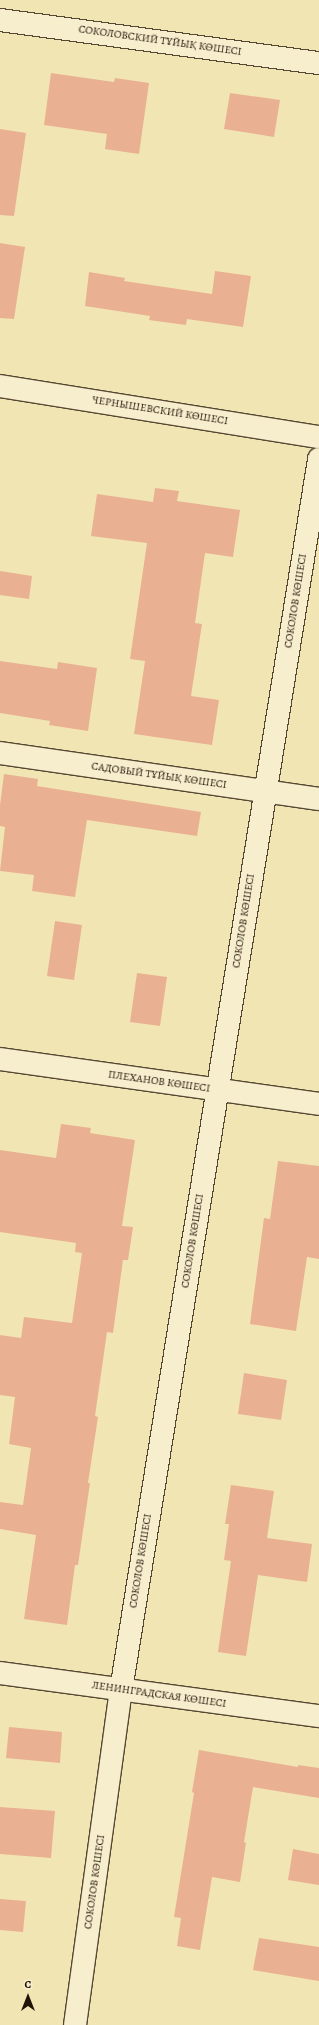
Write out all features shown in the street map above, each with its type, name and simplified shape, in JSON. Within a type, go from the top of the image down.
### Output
[{"type":"street","name":"СОКОЛОВСКИЙ ТҰЙЫҚ КӨШЕСІ","points":[[0,20],[319,62]]},
{"type":"street","name":"ЧЕРНЫШЕВСКИЙ КӨШЕСІ","points":[[0,386],[319,436]]},
{"type":"street","name":"СОКОЛОВ КӨШЕСІ","points":[[75,2025],[121,1690],[319,459]]},
{"type":"street","name":"САДОВЫЙ ТҰЙЫҚ КӨШЕСІ","points":[[0,753],[319,799]]},
{"type":"street","name":"ПЛЕХАНОВ КӨШЕСІ","points":[[0,1059],[319,1104]]},
{"type":"street","name":"ЛЕНИНГРАДСКАЯ КӨШЕСІ","points":[[0,1673],[319,1716]]},
{"type":"building","points":[[51,73],[114,82],[115,78],[149,83],[139,154],[105,149],[107,134],[44,125]]},
{"type":"building","points":[[230,93],[280,100],[274,137],[224,129]]},
{"type":"building","points":[[0,129],[26,133],[14,216],[0,215]]},
{"type":"building","points":[[0,243],[25,247],[14,319],[0,318]]},
{"type":"building","points":[[215,271],[251,276],[243,327],[187,319],[186,325],[149,320],[150,316],[85,306],[89,272],[125,278],[124,281],[212,294]]},
{"type":"building","points":[[155,488],[179,491],[177,501],[240,510],[233,557],[205,553],[195,623],[202,624],[191,696],[219,700],[212,745],[134,734],[145,661],[130,659],[147,543],[91,536],[97,494],[153,502]]},
{"type":"building","points":[[0,571],[32,576],[29,599],[0,595]]},
{"type":"building","points":[[0,661],[57,669],[58,662],[97,668],[88,731],[49,725],[50,721],[0,713]]},
{"type":"building","points":[[4,774],[38,779],[37,786],[201,812],[197,836],[87,820],[75,897],[32,891],[34,875],[0,871],[5,827],[0,826],[0,805]]},
{"type":"building","points":[[55,921],[82,925],[74,980],[47,976]]},
{"type":"building","points":[[137,973],[167,977],[160,1026],[130,1022]]},
{"type":"building","points":[[61,1124],[91,1128],[90,1133],[135,1140],[122,1226],[133,1227],[128,1260],[123,1260],[113,1333],[107,1332],[95,1416],[98,1417],[88,1483],[90,1483],[78,1565],[75,1565],[67,1625],[24,1619],[36,1535],[0,1529],[0,1502],[23,1505],[31,1448],[9,1444],[15,1397],[0,1395],[0,1335],[21,1338],[24,1317],[72,1323],[82,1253],[75,1252],[76,1243],[0,1232],[0,1150],[56,1158]]},
{"type":"building","points":[[278,1161],[319,1166],[319,1259],[307,1257],[296,1331],[250,1324],[264,1218],[270,1219]]},
{"type":"building","points":[[244,1373],[287,1380],[281,1420],[238,1414]]},
{"type":"building","points":[[231,1485],[274,1491],[267,1538],[312,1544],[307,1582],[258,1575],[246,1656],[218,1652],[231,1561],[224,1560],[229,1524],[225,1524]]},
{"type":"building","points":[[9,1727],[62,1732],[60,1763],[6,1758]]},
{"type":"building","points":[[199,1750],[298,1767],[298,1765],[319,1768],[319,1798],[253,1787],[244,1842],[246,1843],[240,1882],[212,1877],[200,1950],[177,1946],[181,1918],[174,1917],[194,1793],[192,1792]]},
{"type":"building","points":[[0,1807],[55,1811],[51,1858],[0,1854]]},
{"type":"building","points":[[293,1849],[319,1854],[319,1885],[288,1880]]},
{"type":"building","points":[[0,1899],[26,1901],[23,1932],[0,1930]]},
{"type":"building","points":[[259,1938],[319,1947],[319,1981],[253,1970]]}]
